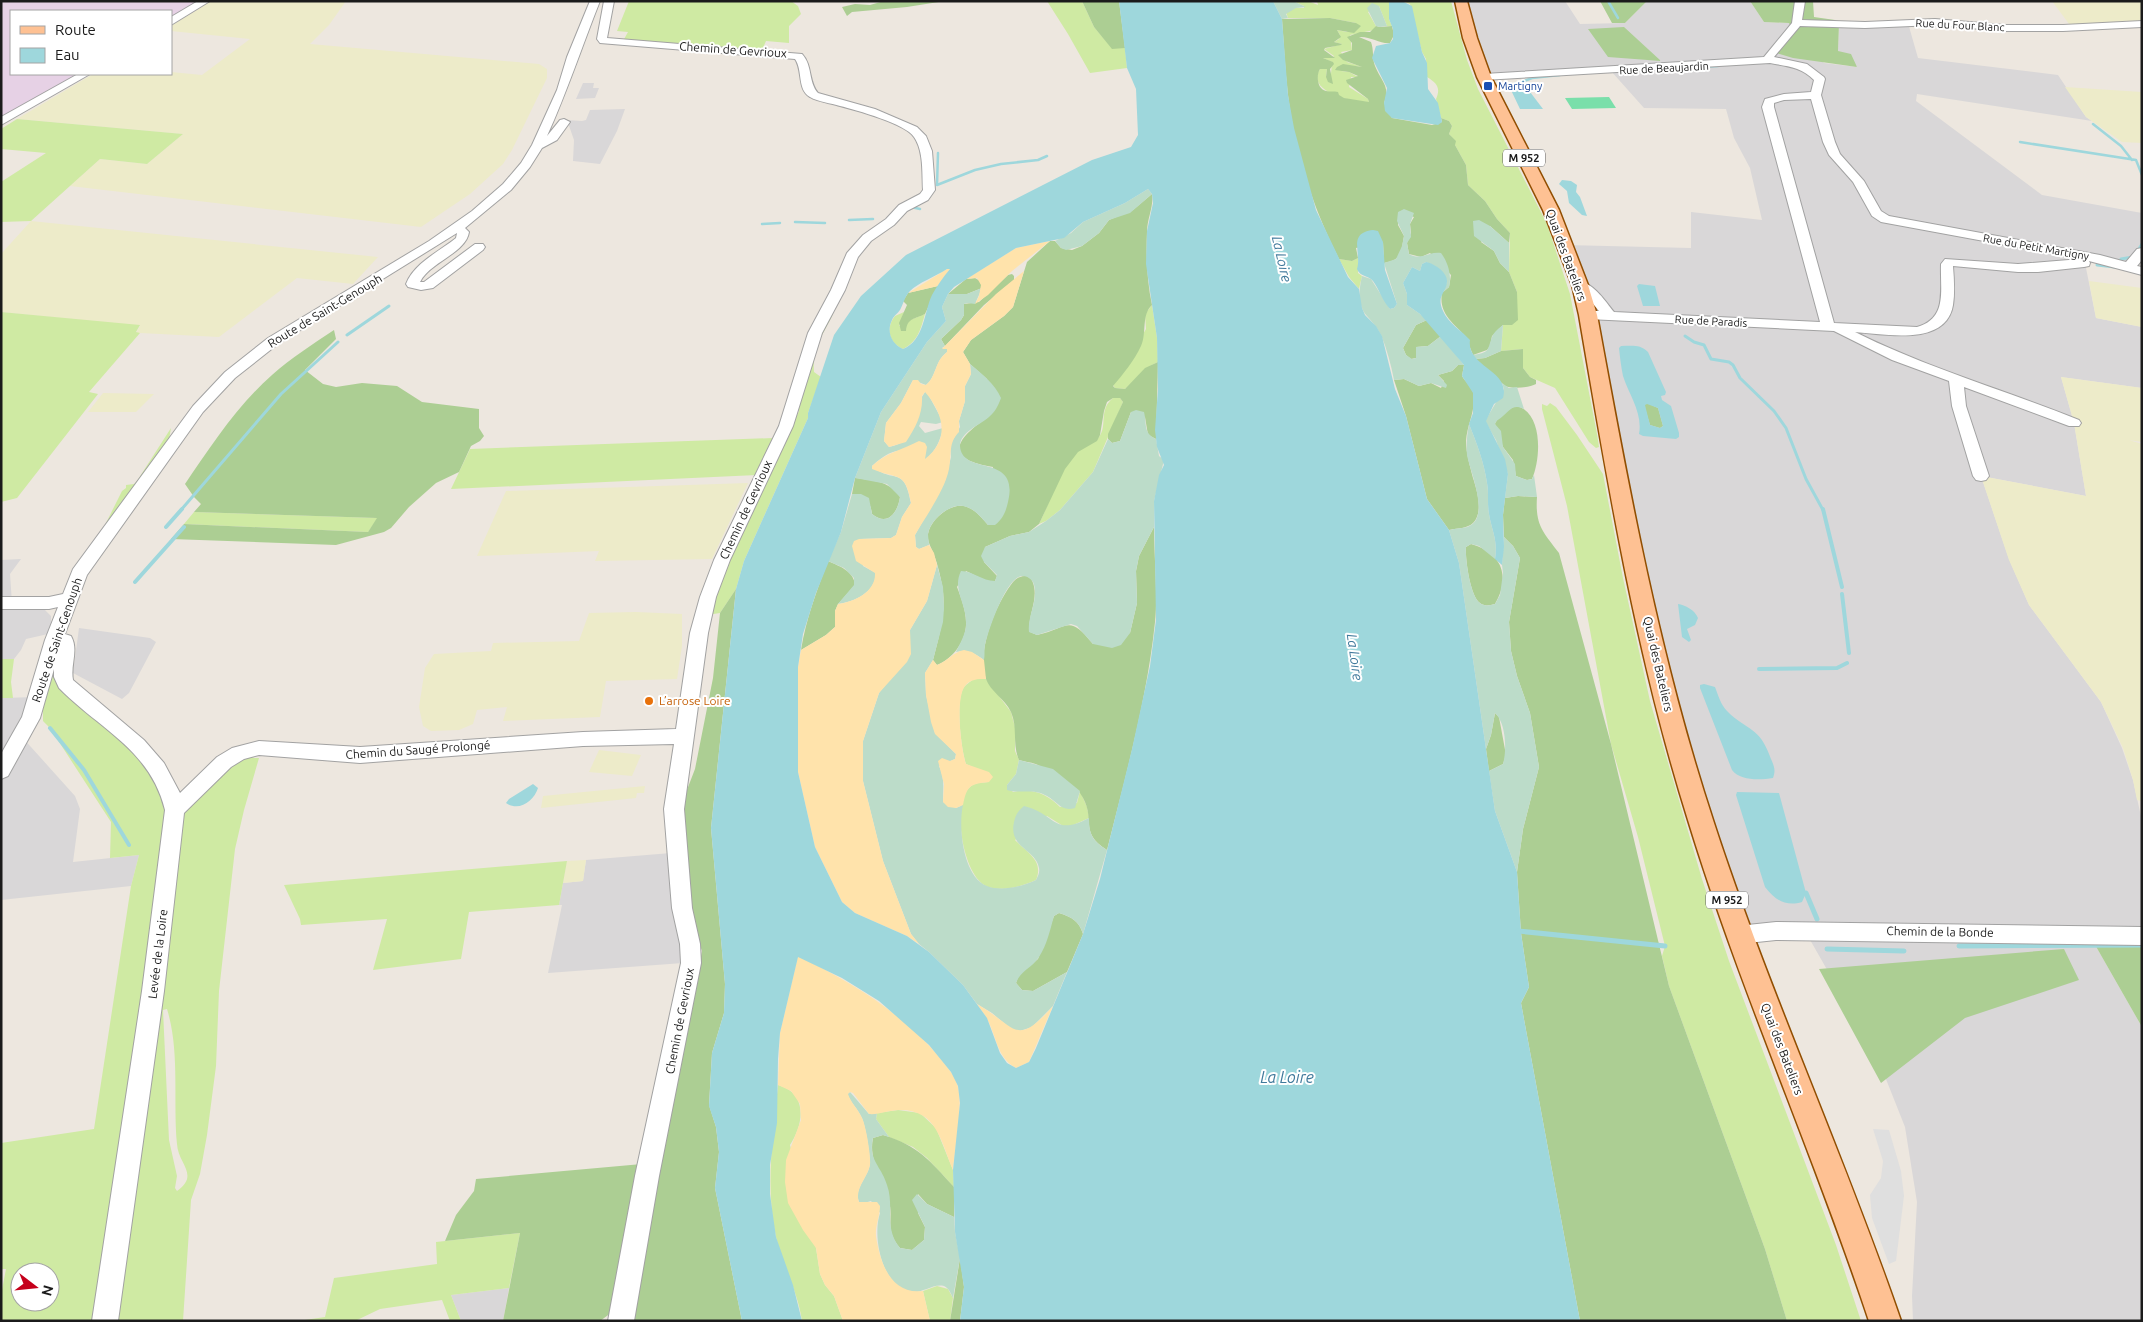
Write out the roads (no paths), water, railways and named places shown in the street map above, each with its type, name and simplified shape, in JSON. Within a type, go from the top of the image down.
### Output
[{"type":"main road","name":"Quai des Bateliers","points":[[1461,1],[1470,38],[1484,77],[1551,210],[1580,285],[1588,316],[1625,518],[1672,727],[1738,934],[1885,1321]]},
{"type":"street","points":[[172,21],[205,1]]},
{"type":"street","name":"Route de Saint-Genouph","points":[[1,771],[31,718],[54,640],[79,573],[198,409],[230,375],[279,337],[368,285],[457,228],[507,187],[526,165],[538,145],[562,90],[572,57],[594,1]]},
{"type":"street","name":"Chemin de Gevrioux","points":[[609,1],[603,40],[798,56],[805,66],[806,85],[809,91],[821,98],[843,102],[871,111],[913,129],[920,136],[927,160],[928,194],[903,208],[890,222],[867,238],[857,248],[815,333],[786,426],[722,560],[708,597],[699,633],[674,819],[682,908],[690,944],[691,963],[621,1321]]},
{"type":"street","points":[[1770,60],[1769,57],[1797,22],[1800,1]]},
{"type":"street","name":"Rue du Four Blanc","points":[[1797,22],[1865,25],[1935,22],[2004,28],[2063,28],[2142,24]]},
{"type":"street","name":"Rue de Beaujardin","points":[[1484,77],[1614,71],[1770,60],[1804,66],[1812,70],[1820,79],[1816,96]]},
{"type":"street","points":[[1,122],[83,75]]},
{"type":"street","points":[[1816,96],[1775,98],[1769,101],[1768,107],[1832,327],[1864,343],[1956,380],[2043,410],[2074,423]]},
{"type":"street","name":"Rue du Petit Martigny","points":[[1816,96],[1832,149],[1858,181],[1876,213],[1889,220],[2044,248],[2136,268]]},
{"type":"street","points":[[538,145],[551,140],[564,122]]},
{"type":"street","points":[[457,228],[463,232],[462,238],[422,271],[413,280],[413,284],[421,286],[428,284],[479,247]]},
{"type":"street","points":[[1963,234],[1970,264]]},
{"type":"street","points":[[2136,268],[2142,252]]},
{"type":"street","name":"Rue du Petit Martigny","points":[[1832,327],[1918,331],[1939,324],[1947,311],[1947,264],[1950,262],[2038,268],[2067,263],[2097,262],[2136,268]]},
{"type":"street","points":[[1580,285],[1594,296],[1610,316]]},
{"type":"street","name":"Rue de Paradis","points":[[1588,316],[1832,327]]},
{"type":"street","points":[[1956,380],[1959,406],[1981,476]]},
{"type":"street","points":[[1,603],[49,603],[68,599]]},
{"type":"street","name":"Levée de la Loire","points":[[54,640],[65,641],[67,646],[62,669],[65,683],[136,743],[169,788],[175,810],[153,991],[105,1321]]},
{"type":"street","name":"Chemin du Saugé Prolongé","points":[[175,810],[224,762],[238,753],[258,748],[360,755],[583,739],[684,736]]},
{"type":"street","name":"Chemin de la Bonde","points":[[1738,934],[1776,931],[2142,936]]},
{"type":"water","name":"La Loire","points":[[1119,1],[1273,1],[1282,19],[1288,95],[1294,128],[1316,210],[1348,277],[1359,289],[1365,315],[1376,326],[1382,336],[1395,389],[1406,416],[1427,499],[1449,530],[1459,563],[1495,811],[1517,872],[1521,933],[1529,987],[1521,1003],[1580,1321],[960,1321],[964,1287],[955,1232],[953,1170],[960,1103],[958,1086],[951,1072],[929,1045],[879,1001],[842,978],[798,957],[780,1033],[777,1123],[770,1165],[770,1194],[776,1237],[793,1285],[802,1321],[742,1321],[715,1188],[719,1152],[716,1127],[709,1106],[712,1053],[724,1013],[725,984],[711,828],[736,589],[744,561],[808,418],[834,335],[861,296],[906,255],[1092,160],[1131,147],[1138,135],[1136,89],[1127,68]],"holes":[[[1148,189],[1152,194],[1153,203],[1147,231],[1146,264],[1157,338],[1158,389],[1155,430],[1157,447],[1164,465],[1159,475],[1154,501],[1156,620],[1150,666],[1100,879],[1083,934],[1036,1048],[1029,1062],[1016,1068],[1007,1063],[1000,1053],[987,1018],[963,985],[929,952],[907,936],[855,913],[842,902],[815,847],[798,772],[798,667],[803,634],[816,593],[841,532],[855,478],[881,412],[927,342],[946,321],[942,307],[948,294],[954,287],[1016,248],[1064,238],[1083,222],[1125,203]],[[950,269],[932,295],[915,340],[903,349],[899,347],[891,337],[890,324],[900,310],[907,295],[918,285]]]},
{"type":"water","points":[[1389,1],[1402,1],[1412,6],[1422,52],[1427,63],[1428,89],[1438,103],[1442,122],[1438,125],[1392,118],[1385,111],[1384,103],[1387,88],[1372,58],[1376,46],[1390,43],[1393,39],[1393,29],[1389,19]]},
{"type":"water","points":[[1515,82],[1524,84],[1543,109],[1520,109],[1510,88]]},
{"type":"water","points":[[1562,180],[1571,181],[1577,185],[1576,192],[1580,197],[1587,216],[1582,215],[1569,203],[1567,191],[1559,184]]},
{"type":"water","points":[[1378,231],[1383,242],[1385,270],[1397,304],[1394,308],[1390,309],[1373,281],[1357,269],[1358,239],[1365,232]]},
{"type":"water","points":[[1426,262],[1440,269],[1447,278],[1441,298],[1441,306],[1445,315],[1470,340],[1471,349],[1475,357],[1495,374],[1501,381],[1504,389],[1503,398],[1494,404],[1486,421],[1505,459],[1508,474],[1503,515],[1504,547],[1502,565],[1495,559],[1495,541],[1488,510],[1486,475],[1469,424],[1473,413],[1473,393],[1462,376],[1464,365],[1420,314],[1407,305],[1407,294],[1403,283],[1412,267],[1420,271],[1422,264]]},
{"type":"water","points":[[1639,284],[1655,286],[1660,306],[1643,306],[1637,286]]},
{"type":"water","points":[[1621,346],[1636,346],[1648,352],[1666,392],[1665,395],[1661,396],[1662,400],[1671,406],[1679,433],[1679,437],[1676,439],[1639,434],[1639,419],[1623,376],[1619,348]],"holes":[[[1645,405],[1658,408],[1663,426],[1660,428],[1650,425]]]},
{"type":"water","points":[[1678,604],[1690,608],[1698,618],[1695,625],[1687,629],[1691,640],[1689,642],[1682,637]]},
{"type":"water","points":[[1704,684],[1715,687],[1721,703],[1727,711],[1762,740],[1774,766],[1773,778],[1745,778],[1732,770],[1700,688],[1700,685]]},
{"type":"water","points":[[533,784],[538,788],[530,801],[521,806],[506,803],[509,799]]},
{"type":"water","points":[[1737,792],[1779,793],[1806,893],[1802,902],[1791,904],[1781,901],[1773,896],[1765,887],[1736,795]]},
{"type":"waterway","points":[[1608,1],[1618,18]]},
{"type":"waterway","points":[[1685,68],[1718,66]]},
{"type":"waterway","points":[[1522,82],[1532,78],[1560,75]]},
{"type":"waterway","points":[[2093,124],[2121,146],[2131,159]]},
{"type":"waterway","points":[[2020,142],[2131,159]]},
{"type":"waterway","points":[[938,153],[937,185],[975,170],[1001,164],[1038,160],[1047,156]]},
{"type":"waterway","points":[[2131,159],[2136,160],[2142,175]]},
{"type":"waterway","points":[[911,207],[920,209]]},
{"type":"waterway","points":[[849,220],[873,219]]},
{"type":"waterway","points":[[795,222],[825,223]]},
{"type":"waterway","points":[[762,224],[780,223]]},
{"type":"waterway","points":[[2137,252],[2142,244]]},
{"type":"waterway","points":[[2121,259],[2133,257]]},
{"type":"waterway","points":[[2097,265],[2115,267]]},
{"type":"waterway","points":[[347,335],[389,306]]},
{"type":"waterway","points":[[1685,336],[1694,342],[1704,345],[1711,359],[1729,362],[1733,365],[1740,378],[1774,411],[1786,428],[1806,479],[1823,510]]},
{"type":"waterway","points":[[181,510],[281,394],[338,342]]},
{"type":"waterway","points":[[166,527],[182,509]]},
{"type":"waterway","points":[[1823,509],[1842,587]]},
{"type":"waterway","points":[[135,582],[184,527]]},
{"type":"waterway","points":[[1842,594],[1849,653]]},
{"type":"waterway","points":[[1759,669],[1837,668],[1847,663]]},
{"type":"waterway","points":[[50,728],[84,770],[129,845]]},
{"type":"waterway","points":[[1806,893],[1817,919]]},
{"type":"waterway","points":[[1518,931],[1665,946]]},
{"type":"waterway","points":[[1959,946],[2142,945]]},
{"type":"waterway","points":[[1827,949],[1904,951]]},
{"type":"place","name":"Martigny","points":[[1488,86]]},
{"type":"place","name":"L’arrose Loire","points":[[649,701]]}]
